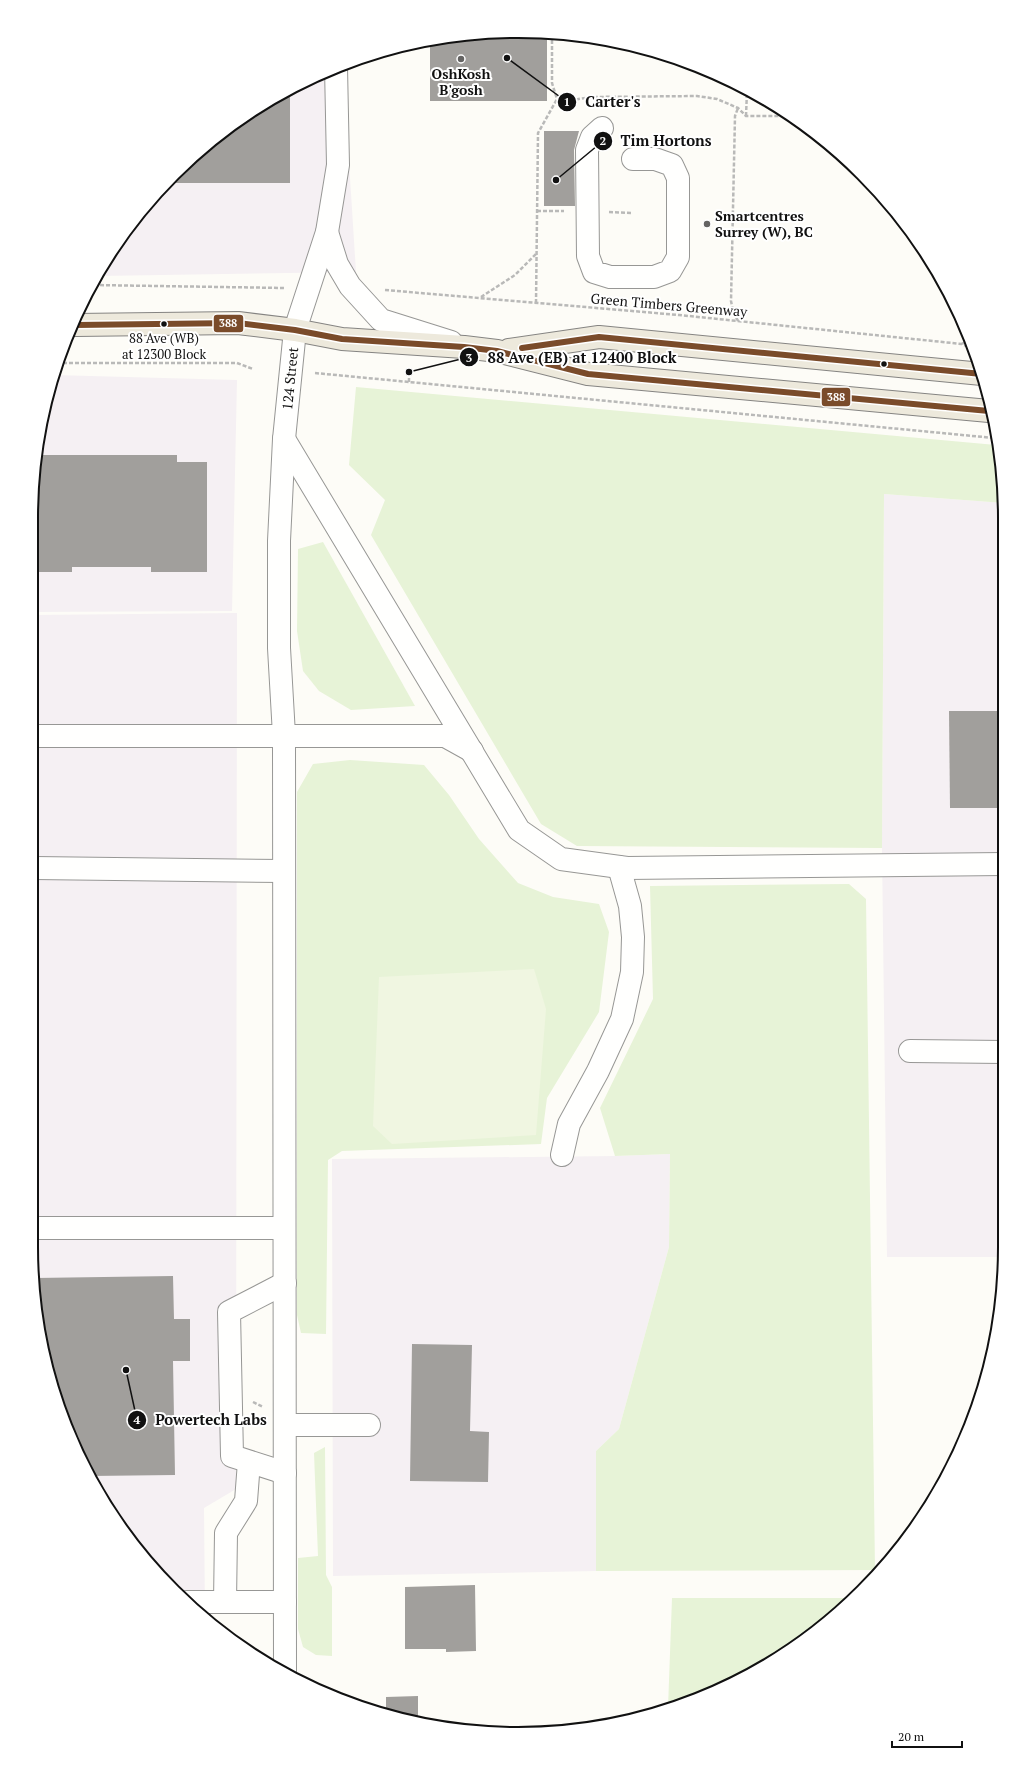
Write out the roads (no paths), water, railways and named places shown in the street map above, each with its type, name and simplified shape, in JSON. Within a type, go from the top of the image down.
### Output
[{"type":"main road","points":[[79,325],[238,323],[295,330],[342,339],[464,347],[497,351],[588,374],[986,411]]},
{"type":"main road","points":[[497,351],[600,337],[976,373]]},
{"type":"street","name":"124 Street","points":[[285,1666],[284,735],[279,648],[279,541],[284,439],[295,330],[327,232],[338,165],[336,74]]},
{"type":"street","points":[[602,128],[592,137],[587,150],[588,256],[594,272],[610,277],[654,277],[670,271],[678,257],[678,178],[672,165],[655,159],[633,159]]},
{"type":"street","points":[[327,232],[337,264],[350,286],[381,320],[464,347]]},
{"type":"street","points":[[284,439],[473,751],[519,830],[561,859],[619,867],[998,864]]},
{"type":"street","points":[[38,736],[445,736],[473,751]]},
{"type":"street","points":[[562,1155],[568,1124],[598,1071],[622,1019],[632,972],[633,937],[630,906],[619,867]]},
{"type":"street","points":[[38,868],[284,871]]},
{"type":"street","points":[[910,1051],[998,1052]]},
{"type":"street","points":[[38,1228],[284,1228]]},
{"type":"street","points":[[285,1283],[229,1312],[232,1456],[285,1473]]},
{"type":"street","points":[[285,1425],[369,1425]]},
{"type":"street","points":[[225,1602],[226,1533],[246,1501],[249,1462]]},
{"type":"street","points":[[196,1602],[285,1602]]},
{"type":"place","name":"Carter's","points":[[507,58]]},
{"type":"place","name":"OshKosh B'gosh","points":[[461,59]]},
{"type":"place","name":"Tim Hortons","points":[[556,180]]},
{"type":"place","name":"Smartcentres Surrey (W), BC","points":[[707,224]]},
{"type":"place","name":"88 Ave (WB) at 12300 Block","points":[[164,324]]},
{"type":"place","name":"88 Ave (EB) at 12400 Block","points":[[409,372]]},
{"type":"place","name":"Powertech Labs","points":[[126,1370]]}]
